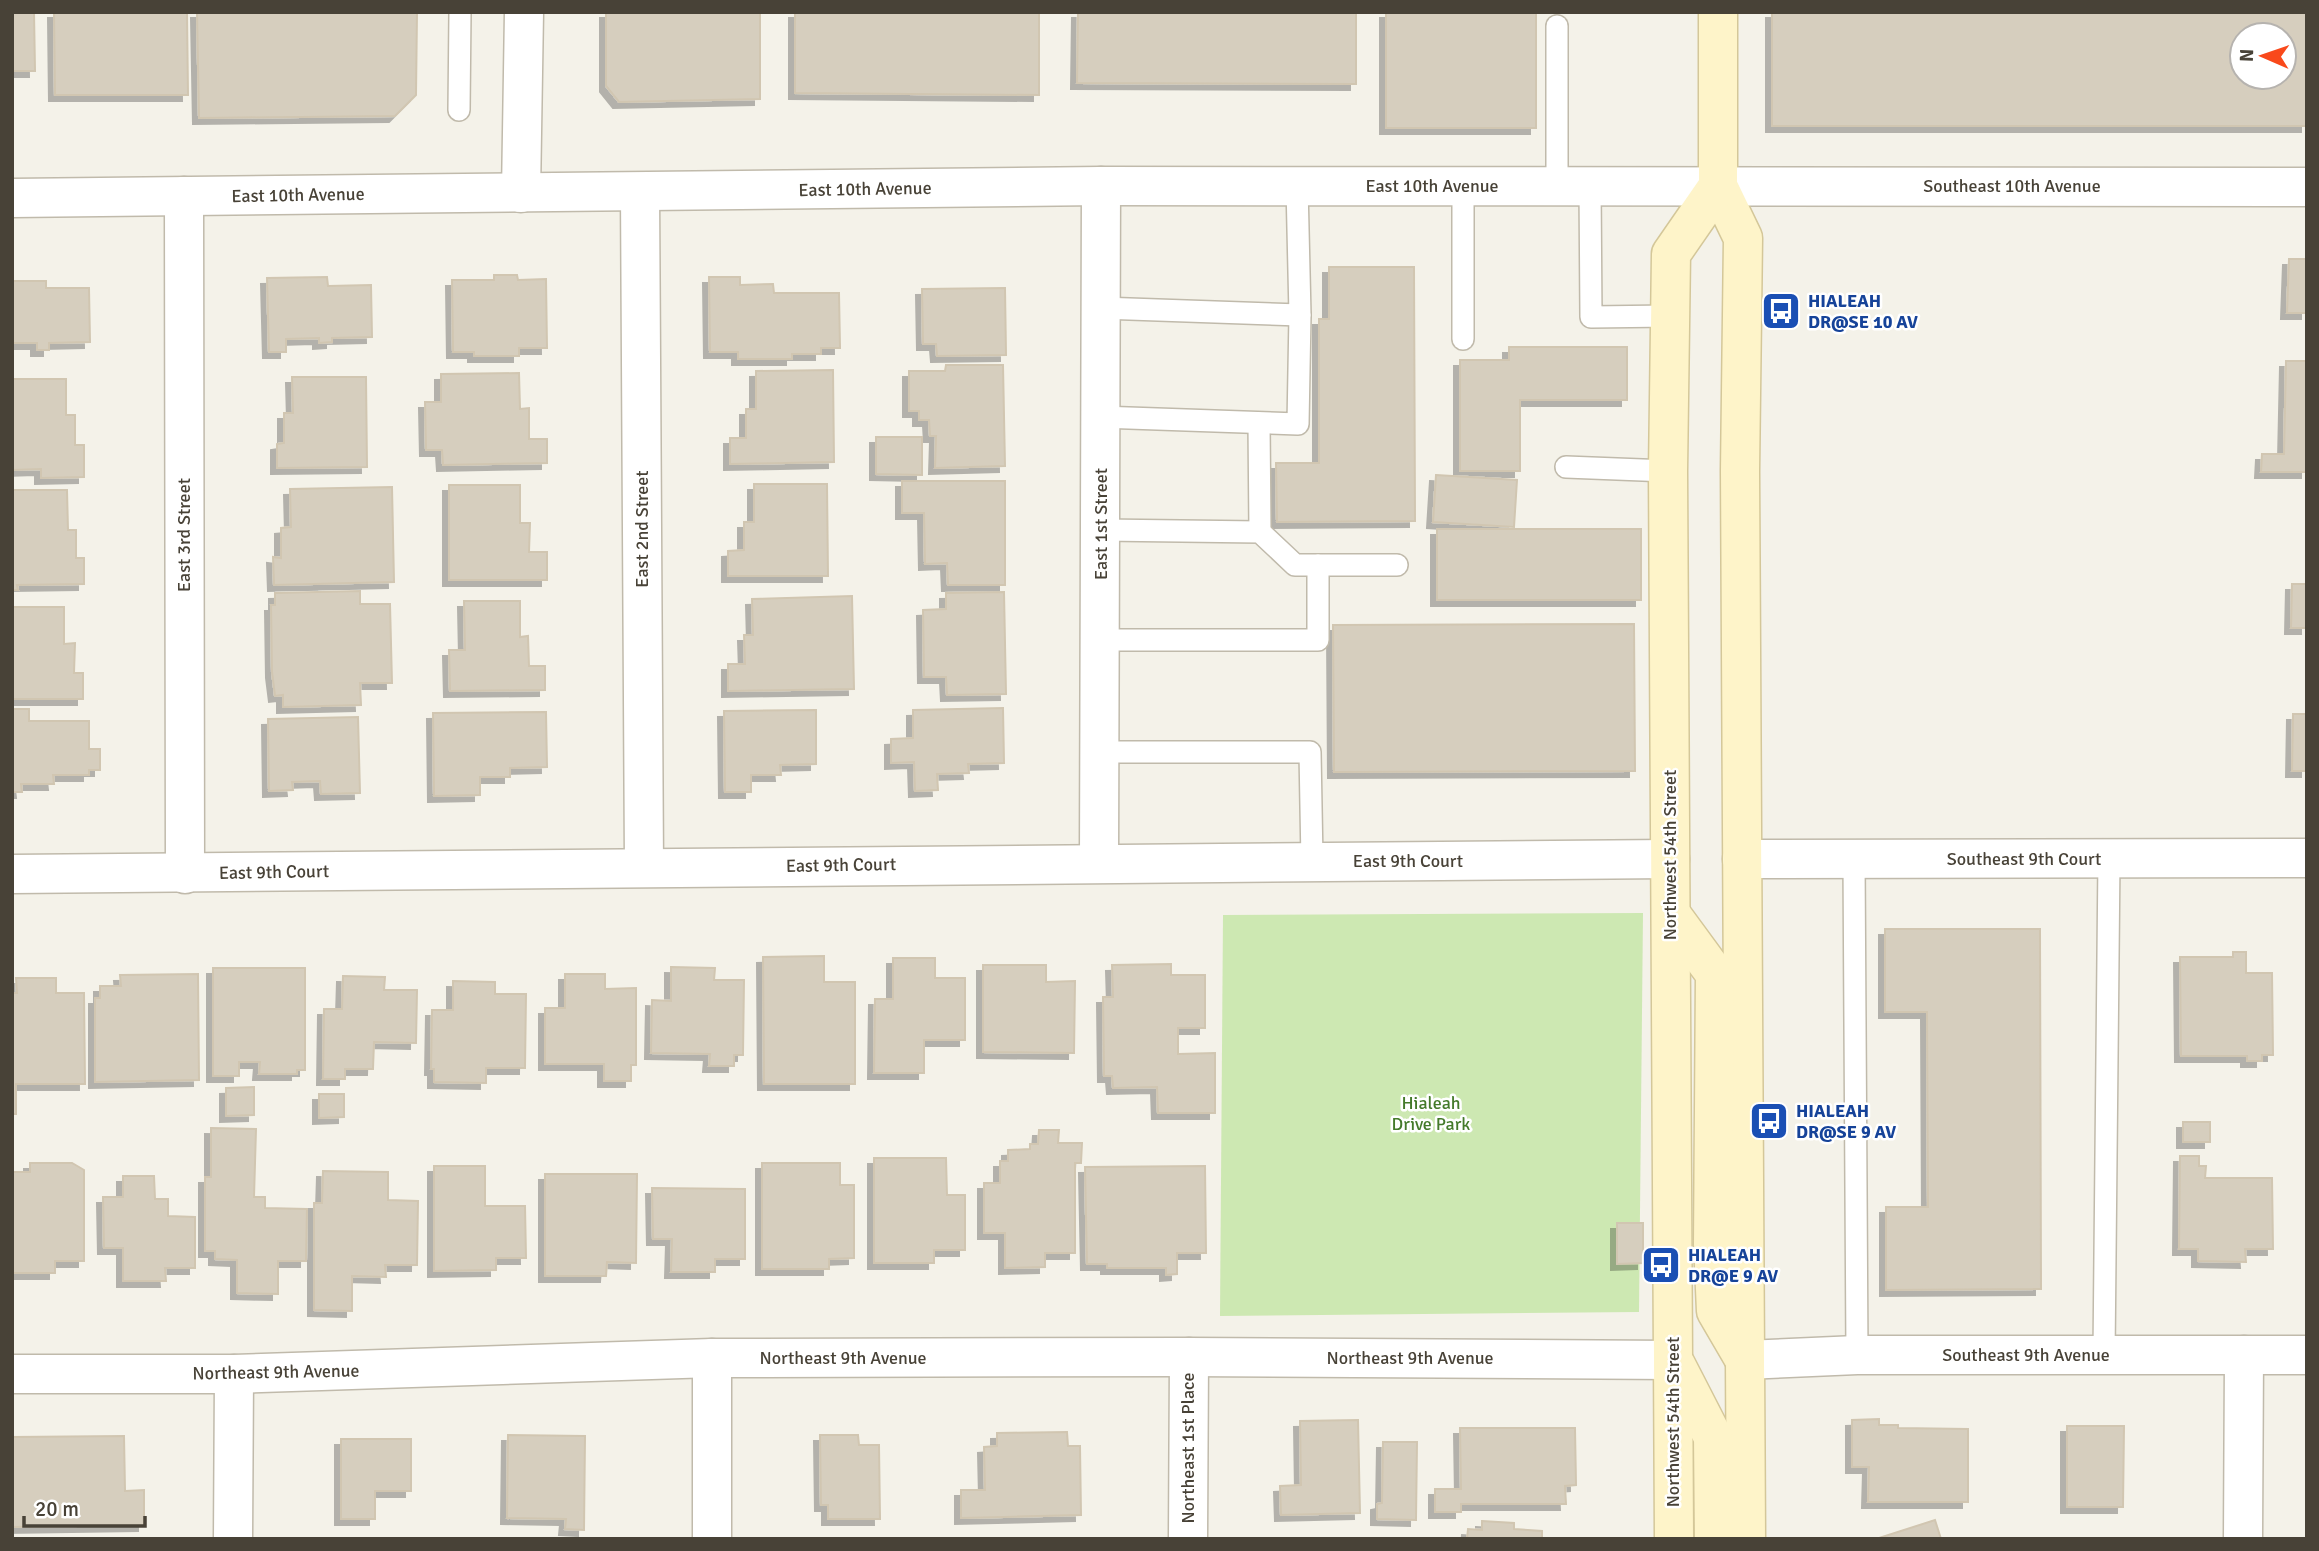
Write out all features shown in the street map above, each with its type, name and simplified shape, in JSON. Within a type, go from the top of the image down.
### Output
[{"type":"main road","points":[[1718,12],[1718,186],[1743,238],[1740,471],[1746,1539]]},
{"type":"main road","name":"Northwest 54th Street","points":[[1674,1539],[1668,471],[1671,254],[1718,186]]},
{"type":"main road","points":[[1671,914],[1715,974],[1713,1244],[1716,1311],[1745,1360]]},
{"type":"main road","points":[[1673,1360],[1713,1437],[1714,1539]]},
{"type":"street","points":[[521,193],[524,12]]},
{"type":"street","name":"East 10th Avenue","points":[[12,198],[1101,186],[1718,186]]},
{"type":"street","name":"East 1st Street","points":[[1099,862],[1101,186]]},
{"type":"street","name":"Southeast 10th Avenue","points":[[1718,186],[2307,187]]},
{"type":"street","name":"East 2nd Street","points":[[640,192],[644,867]]},
{"type":"street","name":"East 3rd Street","points":[[184,196],[184,874]]},
{"type":"street","name":"Southeast 9th Court","points":[[1742,859],[2307,858]]},
{"type":"street","name":"East 9th Court","points":[[12,874],[1099,862],[1670,859]]},
{"type":"street","name":"Southeast 9th Avenue","points":[[1745,1360],[1857,1355],[2307,1355]]},
{"type":"street","points":[[2243,1539],[2244,1355]]},
{"type":"street","name":"Northeast 1st Place","points":[[1188,1539],[1189,1357]]},
{"type":"street","points":[[712,1358],[712,1539]]},
{"type":"street","name":"Northeast 9th Avenue","points":[[12,1374],[234,1374],[712,1358],[1673,1360]]},
{"type":"street","points":[[233,1539],[234,1374]]},
{"type":"lane","points":[[459,110],[460,12]]},
{"type":"lane","points":[[1557,26],[1591,317],[1670,316]]},
{"type":"lane","points":[[1100,417],[1298,424],[1300,315],[1297,186]]},
{"type":"lane","points":[[1463,186],[1463,339]]},
{"type":"lane","points":[[1101,309],[1300,315]]},
{"type":"lane","points":[[1258,423],[1260,532]]},
{"type":"lane","points":[[1566,467],[1668,471]]},
{"type":"lane","points":[[1102,530],[1260,532],[1295,565],[1397,565]]},
{"type":"lane","points":[[1100,640],[1318,640],[1318,565]]},
{"type":"lane","points":[[1099,752],[1310,751],[1312,861]]},
{"type":"lane","points":[[2104,1356],[2109,858]]},
{"type":"lane","points":[[1854,859],[1857,1355]]},
{"type":"green space","name":"Hialeah Drive Park","points":[[1643,913],[1639,1312],[1220,1316],[1223,915]]},
{"type":"building","points":[[12,12],[34,12],[35,71],[12,71]]},
{"type":"building","points":[[54,12],[187,12],[188,95],[55,95]]},
{"type":"building","points":[[197,12],[417,12],[416,95],[395,116],[199,118]]},
{"type":"building","points":[[606,12],[760,12],[760,99],[619,102],[606,86]]},
{"type":"building","points":[[795,12],[1039,12],[1039,95],[795,93]]},
{"type":"building","points":[[1078,12],[1356,12],[1356,84],[1077,83]]},
{"type":"building","points":[[1386,12],[1536,12],[1536,128],[1386,128]]},
{"type":"building","points":[[1772,12],[2307,12],[2307,126],[1772,126]]},
{"type":"building","points":[[2289,259],[2307,259],[2307,313],[2287,313]]},
{"type":"building","points":[[1329,267],[1414,267],[1415,521],[1277,522],[1276,463],[1319,463],[1319,319],[1329,319]]},
{"type":"building","points":[[494,275],[517,275],[518,280],[546,279],[547,348],[519,348],[519,356],[474,356],[474,352],[453,352],[452,280],[494,280]]},
{"type":"building","points":[[327,277],[328,286],[371,285],[372,337],[332,338],[332,342],[319,343],[319,338],[286,339],[286,352],[269,352],[267,278]]},
{"type":"building","points":[[709,277],[740,277],[740,285],[773,284],[774,293],[839,293],[840,348],[821,348],[821,354],[792,354],[792,359],[738,359],[738,352],[710,352]]},
{"type":"building","points":[[12,281],[46,281],[46,288],[89,288],[90,342],[49,343],[49,350],[37,350],[37,343],[12,343]]},
{"type":"building","points":[[1005,288],[1006,355],[937,356],[936,344],[923,344],[922,289]]},
{"type":"building","points":[[1509,347],[1627,347],[1627,400],[1520,400],[1520,471],[1460,471],[1460,360],[1509,360]]},
{"type":"building","points":[[2286,361],[2307,361],[2307,472],[2261,472],[2262,454],[2284,454]]},
{"type":"building","points":[[946,365],[1003,365],[1005,466],[935,468],[936,436],[930,436],[929,420],[919,420],[919,411],[909,411],[909,371],[945,371]]},
{"type":"building","points":[[833,370],[834,462],[730,464],[730,438],[746,438],[746,409],[756,409],[756,371]]},
{"type":"building","points":[[519,373],[520,409],[529,408],[529,439],[547,439],[547,463],[443,465],[442,450],[426,450],[425,402],[441,402],[441,374]]},
{"type":"building","points":[[292,377],[366,377],[367,467],[277,468],[277,444],[284,443],[284,413],[293,413]]},
{"type":"building","points":[[12,379],[66,379],[66,415],[75,415],[75,445],[84,445],[84,477],[41,478],[41,469],[12,470]]},
{"type":"building","points":[[876,437],[922,437],[922,475],[876,474]]},
{"type":"building","points":[[1436,475],[1517,480],[1514,527],[1433,522]]},
{"type":"building","points":[[902,481],[1005,481],[1005,585],[948,585],[947,563],[925,564],[924,513],[902,513]]},
{"type":"building","points":[[754,484],[827,484],[828,576],[728,576],[728,551],[744,550],[744,522],[754,522]]},
{"type":"building","points":[[449,485],[520,485],[520,523],[530,523],[529,552],[547,552],[547,580],[449,580]]},
{"type":"building","points":[[392,487],[394,582],[274,585],[273,557],[281,558],[281,528],[291,527],[290,489]]},
{"type":"building","points":[[12,490],[67,490],[68,530],[76,530],[76,558],[84,558],[84,584],[17,585],[18,590],[12,590]]},
{"type":"building","points":[[1437,529],[1641,529],[1641,600],[1437,600]]},
{"type":"building","points":[[2292,584],[2307,584],[2307,628],[2291,628]]},
{"type":"building","points":[[360,591],[360,604],[390,604],[392,683],[360,683],[361,705],[283,707],[283,695],[275,696],[272,672],[271,605],[275,605],[275,593]]},
{"type":"building","points":[[1004,592],[1006,694],[947,695],[946,677],[924,677],[923,610],[946,609],[946,593]]},
{"type":"building","points":[[852,596],[854,689],[728,691],[728,664],[745,664],[744,635],[753,635],[752,599]]},
{"type":"building","points":[[464,601],[520,601],[520,637],[528,636],[529,666],[545,666],[545,690],[450,691],[449,650],[465,650]]},
{"type":"building","points":[[12,607],[64,607],[64,644],[75,643],[74,673],[83,673],[83,699],[12,699]]},
{"type":"building","points":[[1634,624],[1635,771],[1334,772],[1333,625]]},
{"type":"building","points":[[1003,708],[1004,763],[968,764],[969,773],[937,774],[938,790],[915,791],[914,762],[891,763],[891,739],[913,738],[913,710]]},
{"type":"building","points":[[12,709],[29,709],[29,721],[89,721],[89,749],[100,749],[100,770],[89,770],[89,775],[53,775],[54,784],[21,784],[22,792],[12,792]]},
{"type":"building","points":[[816,710],[816,764],[780,765],[781,775],[751,775],[751,792],[725,792],[724,711]]},
{"type":"building","points":[[546,712],[547,767],[510,768],[510,777],[480,777],[480,795],[434,796],[433,713]]},
{"type":"building","points":[[2293,714],[2307,714],[2307,771],[2292,771]]},
{"type":"building","points":[[358,717],[360,793],[321,794],[320,781],[292,782],[293,790],[269,791],[268,719]]},
{"type":"building","points":[[1885,929],[2040,929],[2041,1289],[1886,1290],[1886,1207],[1928,1207],[1927,1012],[1885,1012]]},
{"type":"building","points":[[2233,952],[2246,952],[2246,973],[2272,973],[2273,1055],[2262,1055],[2262,1061],[2247,1061],[2247,1056],[2181,1056],[2180,957],[2233,957]]},
{"type":"building","points":[[824,956],[824,982],[855,982],[855,1084],[764,1084],[763,957]]},
{"type":"building","points":[[893,958],[935,958],[935,978],[965,978],[965,1040],[924,1040],[924,1073],[874,1073],[875,999],[893,999]]},
{"type":"building","points":[[1171,964],[1171,975],[1205,975],[1205,1028],[1178,1028],[1178,1054],[1215,1053],[1215,1113],[1158,1113],[1157,1087],[1113,1088],[1112,1076],[1104,1076],[1103,997],[1113,997],[1112,965]]},
{"type":"building","points":[[983,965],[1046,965],[1046,982],[1075,981],[1074,1053],[983,1052]]},
{"type":"building","points":[[671,967],[715,968],[714,980],[744,980],[743,1055],[734,1055],[734,1066],[709,1066],[710,1054],[651,1053],[652,1000],[671,1001]]},
{"type":"building","points":[[213,968],[305,968],[305,1070],[297,1070],[297,1074],[259,1074],[260,1062],[239,1062],[239,1076],[213,1076]]},
{"type":"building","points":[[198,974],[199,1080],[95,1082],[95,998],[100,998],[100,986],[121,986],[120,975]]},
{"type":"building","points":[[565,974],[605,974],[605,989],[636,988],[636,1065],[631,1065],[631,1081],[604,1081],[604,1064],[545,1064],[545,1008],[565,1008]]},
{"type":"building","points":[[343,976],[385,977],[384,990],[417,990],[416,1043],[374,1042],[373,1069],[345,1069],[345,1079],[323,1079],[324,1009],[342,1009]]},
{"type":"building","points":[[16,978],[56,978],[56,993],[84,993],[85,1084],[16,1084],[16,1114],[12,1114],[12,993],[17,993]]},
{"type":"building","points":[[453,981],[495,982],[495,994],[526,994],[525,1068],[486,1068],[486,1083],[434,1082],[434,1069],[431,1069],[432,1010],[453,1010]]},
{"type":"building","points":[[254,1087],[254,1115],[226,1116],[226,1088]]},
{"type":"building","points":[[319,1094],[344,1094],[344,1117],[319,1118]]},
{"type":"building","points":[[2183,1122],[2210,1122],[2210,1142],[2183,1142]]},
{"type":"building","points":[[211,1128],[256,1129],[254,1197],[265,1197],[265,1208],[307,1209],[306,1261],[278,1261],[278,1294],[237,1293],[237,1260],[215,1259],[215,1251],[205,1251],[205,1177],[211,1177]]},
{"type":"building","points":[[1039,1130],[1059,1130],[1058,1143],[1082,1143],[1081,1163],[1075,1163],[1075,1253],[1045,1253],[1045,1267],[1005,1268],[1005,1233],[984,1233],[984,1183],[1000,1183],[1000,1161],[1008,1161],[1008,1150],[1030,1149],[1030,1144],[1038,1144]]},
{"type":"building","points":[[2180,1156],[2199,1156],[2199,1166],[2206,1166],[2205,1178],[2272,1178],[2273,1249],[2245,1249],[2246,1262],[2198,1261],[2198,1249],[2179,1249]]},
{"type":"building","points":[[874,1158],[946,1158],[947,1195],[965,1195],[965,1250],[934,1250],[934,1263],[874,1263]]},
{"type":"building","points":[[30,1163],[72,1163],[84,1170],[84,1261],[55,1261],[55,1273],[12,1273],[12,1172],[30,1172]]},
{"type":"building","points":[[762,1163],[840,1163],[840,1185],[854,1185],[854,1258],[829,1259],[829,1269],[762,1269]]},
{"type":"building","points":[[434,1166],[485,1166],[485,1206],[525,1206],[526,1258],[496,1258],[496,1270],[434,1271]]},
{"type":"building","points":[[1205,1166],[1206,1253],[1177,1253],[1177,1274],[1166,1275],[1166,1268],[1107,1268],[1107,1264],[1087,1264],[1085,1167]]},
{"type":"building","points":[[323,1171],[388,1172],[388,1200],[418,1201],[417,1265],[385,1265],[386,1277],[352,1276],[352,1311],[314,1310],[314,1203],[322,1203]]},
{"type":"building","points":[[545,1174],[637,1174],[636,1263],[607,1262],[606,1276],[545,1276]]},
{"type":"building","points":[[123,1176],[154,1176],[155,1199],[168,1199],[168,1216],[195,1217],[195,1268],[165,1268],[166,1281],[123,1281],[123,1248],[104,1248],[103,1197],[123,1197]]},
{"type":"building","points":[[652,1188],[745,1189],[745,1259],[715,1259],[715,1272],[671,1272],[672,1239],[653,1239]]},
{"type":"building","points":[[1617,1223],[1643,1223],[1643,1263],[1617,1264]]},
{"type":"building","points":[[1879,1419],[1879,1425],[1898,1425],[1898,1428],[1968,1429],[1968,1502],[1868,1502],[1869,1467],[1852,1467],[1852,1420]]},
{"type":"building","points":[[1358,1420],[1360,1513],[1281,1515],[1280,1486],[1301,1485],[1300,1421]]},
{"type":"building","points":[[2067,1426],[2124,1426],[2123,1507],[2067,1507]]},
{"type":"building","points":[[1460,1428],[1575,1428],[1576,1485],[1565,1486],[1566,1504],[1461,1504],[1461,1512],[1435,1512],[1435,1489],[1461,1489]]},
{"type":"building","points":[[1067,1432],[1068,1446],[1080,1446],[1081,1515],[961,1518],[961,1490],[985,1490],[984,1447],[997,1446],[997,1433]]},
{"type":"building","points":[[508,1435],[585,1436],[584,1530],[565,1529],[566,1519],[507,1518]]},
{"type":"building","points":[[820,1435],[858,1435],[859,1445],[879,1445],[880,1519],[828,1519],[828,1505],[821,1505]]},
{"type":"building","points":[[124,1436],[125,1491],[144,1490],[144,1525],[12,1527],[12,1437]]},
{"type":"building","points":[[341,1439],[411,1439],[411,1491],[375,1491],[375,1519],[341,1519]]},
{"type":"building","points":[[1383,1442],[1417,1442],[1416,1520],[1377,1519],[1377,1504],[1382,1503]]},
{"type":"building","points":[[1935,1520],[1941,1539],[1876,1539]]},
{"type":"building","points":[[1482,1521],[1514,1523],[1514,1529],[1542,1531],[1542,1539],[1467,1539],[1468,1529],[1482,1530]]},
{"type":"place","name":"HIALEAH DR@SE 10 AV","points":[[1781,311]]},
{"type":"place","name":"HIALEAH DR@SE 9 AV","points":[[1769,1121]]},
{"type":"place","name":"HIALEAH DR@E 9 AV","points":[[1661,1265]]}]
